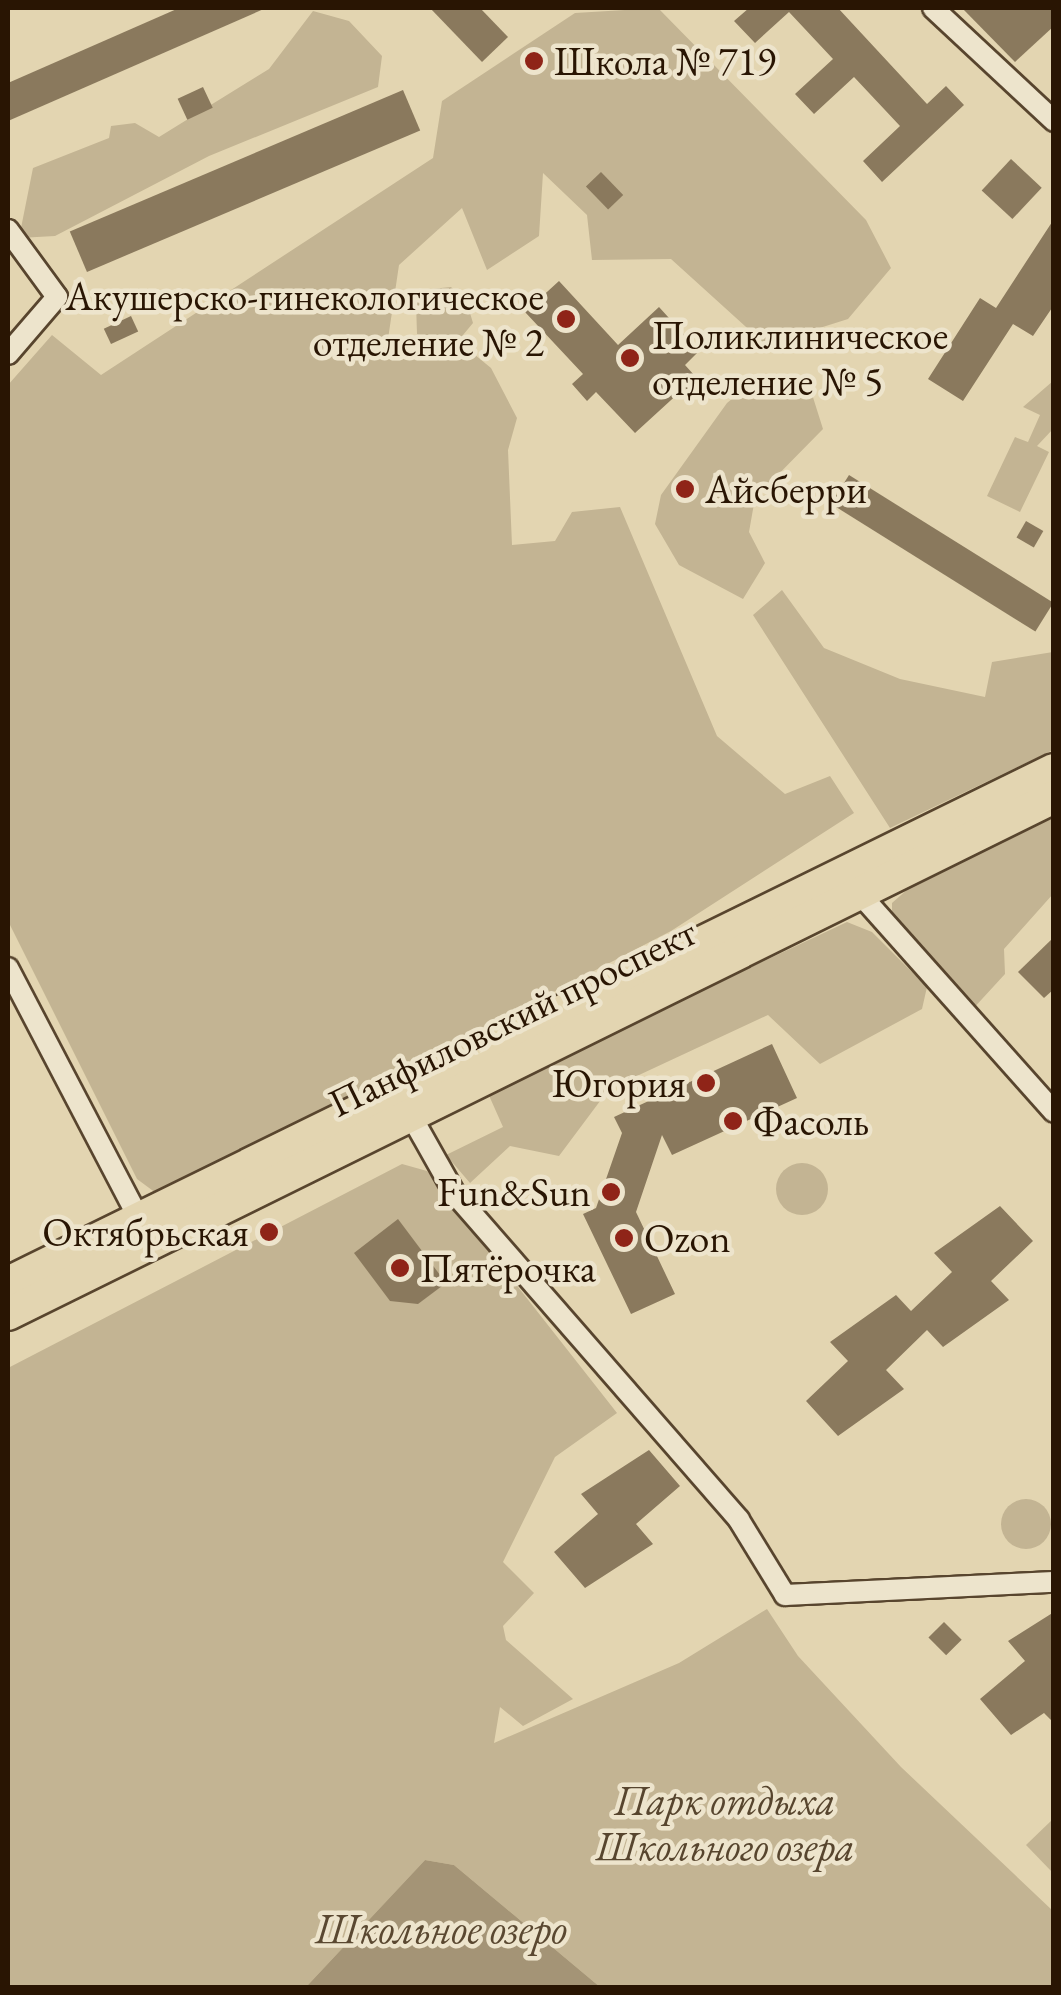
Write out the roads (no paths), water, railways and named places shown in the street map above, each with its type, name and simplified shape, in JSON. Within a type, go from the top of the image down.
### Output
[{"type":"main road","name":"Панфиловский проспект","points":[[8,1283],[1054,770]]},
{"type":"main road","name":"Панфиловский проспект","points":[[8,1314],[1054,796]]},
{"type":"street","points":[[933,8],[1054,121]]},
{"type":"street","points":[[8,230],[57,297],[8,354]]},
{"type":"street","points":[[858,893],[1054,1112]]},
{"type":"street","points":[[8,968],[140,1220]]},
{"type":"street","points":[[410,1114],[455,1194],[739,1520],[785,1596],[1054,1582]]},
{"type":"water","name":"Школьное озеро","points":[[425,1860],[454,1865],[600,1987],[306,1987]]},
{"type":"place","name":"Школа № 719","points":[[534,61]]},
{"type":"place","name":"Акушерско-гинекологическое отделение № 2","points":[[566,319]]},
{"type":"place","name":"Поликлиническое отделение № 5","points":[[630,358]]},
{"type":"place","name":"Айсберри","points":[[685,489]]},
{"type":"place","name":"Югория","points":[[706,1083]]},
{"type":"place","name":"Фасоль","points":[[733,1121]]},
{"type":"place","name":"Fun&Sun","points":[[611,1192]]},
{"type":"place","name":"Октябрьская","points":[[269,1232]]},
{"type":"place","name":"Ozon","points":[[624,1238]]},
{"type":"place","name":"Пятёрочка","points":[[400,1268]]},
{"type":"park label","name":"Парк отдыха Школьного озера","points":[[725,1823]]}]
